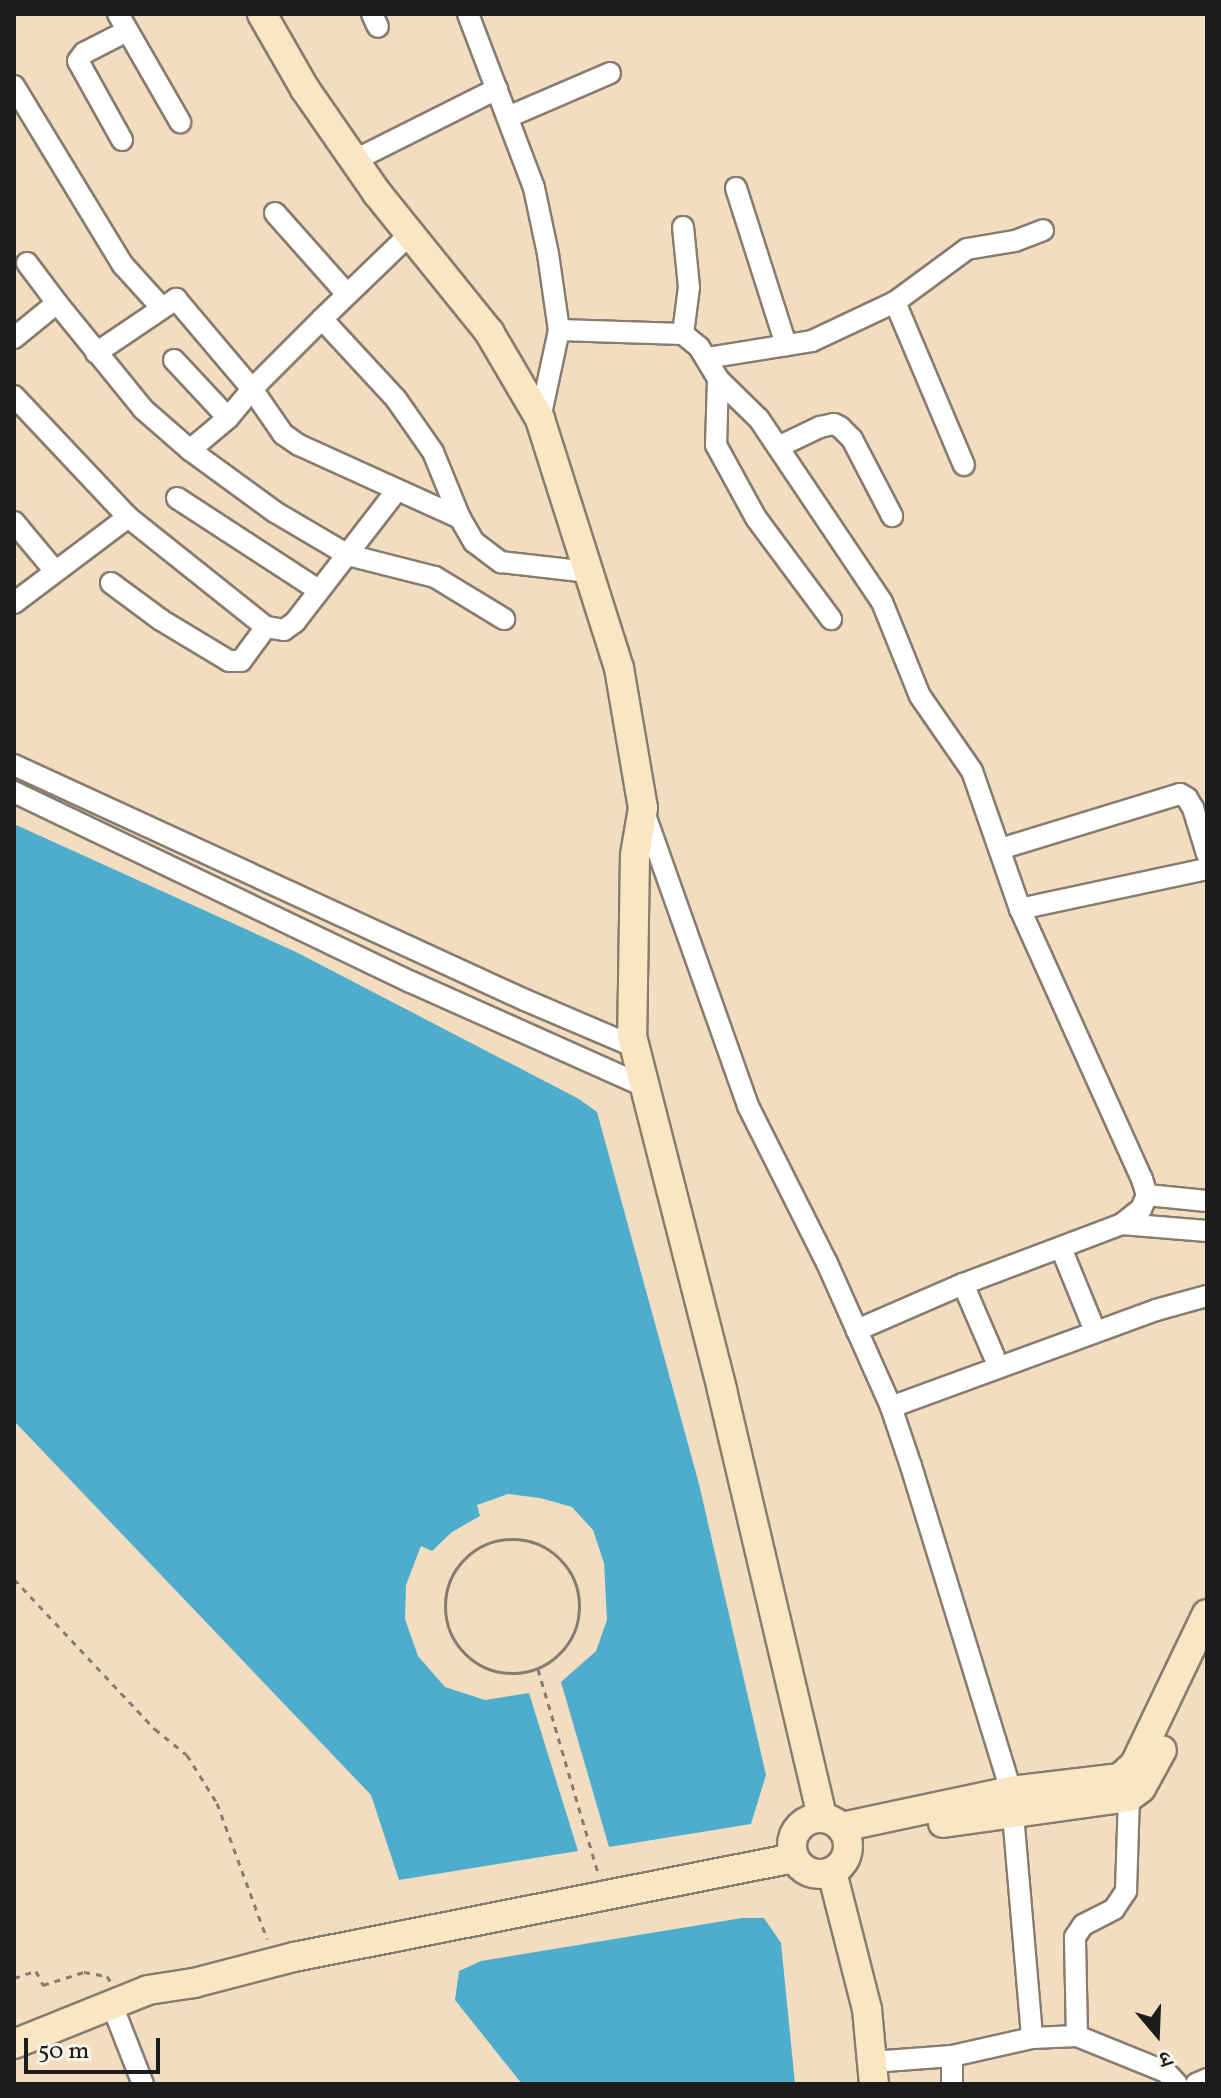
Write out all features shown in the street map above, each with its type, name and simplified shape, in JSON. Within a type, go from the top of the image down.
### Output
[{"type":"street","points":[[262,14],[305,89],[355,160],[489,332],[540,419],[619,668],[643,808],[748,1106],[891,1407],[1012,1802],[1032,2038]]},
{"type":"street","points":[[468,14],[534,188],[559,330],[540,419]]},
{"type":"street","points":[[122,140],[83,77],[78,61],[122,23],[180,122]]},
{"type":"street","points":[[508,117],[610,73]]},
{"type":"street","points":[[14,86],[123,265],[161,307]]},
{"type":"street","points":[[355,160],[497,89]]},
{"type":"street","points":[[736,188],[786,345]]},
{"type":"street","points":[[275,213],[347,294]]},
{"type":"street","points":[[683,227],[689,287],[683,334]]},
{"type":"street","points":[[707,358],[812,341],[895,302],[967,249],[1015,241],[1043,230]]},
{"type":"street","points":[[190,450],[228,418],[252,389],[410,234]]},
{"type":"street","points":[[27,263],[143,409],[190,450],[275,512],[348,555],[435,577],[504,619]]},
{"type":"street","points":[[96,353],[171,299],[179,301],[252,389],[269,418],[299,445],[460,518]]},
{"type":"street","points":[[895,302],[964,465]]},
{"type":"street","points":[[14,338],[57,303]]},
{"type":"street","points":[[322,319],[396,399],[433,452],[460,518],[474,542],[501,562],[589,572]]},
{"type":"street","points":[[559,330],[683,334],[707,358],[718,379],[759,419],[882,602],[920,696],[972,771],[1020,909],[1147,1195],[1141,1209],[1122,1224],[963,1284],[857,1330]]},
{"type":"street","points":[[174,360],[228,418]]},
{"type":"street","points":[[718,379],[716,445],[756,518],[831,619]]},
{"type":"street","points":[[14,396],[128,517],[266,627],[284,630],[295,622],[397,490]]},
{"type":"street","points":[[778,447],[820,427],[834,424],[840,427],[852,439],[892,516]]},
{"type":"street","points":[[177,498],[318,590]]},
{"type":"street","points":[[17,595],[128,517]]},
{"type":"street","points":[[14,522],[55,571]]},
{"type":"street","points":[[111,583],[161,620],[229,661],[241,661],[266,627]]},
{"type":"street","points":[[14,765],[525,1000],[635,1047]]},
{"type":"street","points":[[14,792],[411,982],[643,1086]]},
{"type":"street","points":[[1000,849],[1180,794],[1187,798],[1193,808],[1207,854]]},
{"type":"street","points":[[70,819],[83,796]]},
{"type":"street","points":[[643,808],[635,855],[635,1047],[837,1828],[848,1854],[832,1872],[811,1873],[794,1858],[791,1848],[798,1828],[837,1828],[1012,1802],[1120,1778],[1135,1764],[1207,1614]]},
{"type":"street","points":[[1020,909],[1207,869]]},
{"type":"street","points":[[1147,1195],[1207,1201]]},
{"type":"street","points":[[1122,1224],[1207,1231]]},
{"type":"street","points":[[1061,1248],[1091,1321]]},
{"type":"street","points":[[963,1284],[994,1356]]},
{"type":"street","points":[[891,1407],[1156,1310],[1207,1296]]},
{"type":"street","points":[[1077,2036],[1075,1937],[1083,1925],[1114,1909],[1126,1891],[1129,1797],[1150,1775],[1207,1655]]},
{"type":"street","points":[[1012,1802],[1129,1797]]},
{"type":"street","points":[[14,2044],[148,1990],[794,1858]]},
{"type":"street","points":[[832,1872],[867,2009],[873,2073],[1032,2038],[1077,2036],[1166,2072],[1177,2084]]},
{"type":"street","points":[[117,2003],[143,2084]]},
{"type":"street","points":[[952,2056],[952,2084]]},
{"type":"street","points":[[1196,2084],[1207,2079]]},
{"type":"path","points":[[522,1539],[544,1546],[563,1561],[575,1580],[579,1615],[572,1637],[558,1656],[538,1668],[502,1673],[480,1665],[461,1651],[449,1631],[445,1598],[452,1576],[465,1557],[485,1544],[522,1539]]},
{"type":"path","points":[[14,1579],[155,1729],[187,1755],[217,1803],[269,1947],[269,1964]]},
{"type":"path","points":[[538,1668],[605,1896]]},
{"type":"path","points":[[14,1978],[36,1971],[43,1985],[84,1972],[107,1976],[117,2003]]},
{"type":"water","points":[[14,824],[296,952],[579,1099],[597,1112],[699,1484],[766,1775],[751,1824],[609,1847],[561,1682],[596,1651],[607,1620],[604,1563],[593,1530],[572,1507],[540,1498],[508,1494],[477,1505],[480,1516],[452,1532],[432,1551],[421,1546],[406,1585],[405,1619],[418,1656],[445,1687],[485,1700],[529,1693],[578,1851],[399,1880],[371,1795],[14,1421]]},
{"type":"water","points":[[742,1918],[764,1918],[781,1943],[795,2084],[522,2084],[455,2000],[459,1971],[481,1961]]}]
